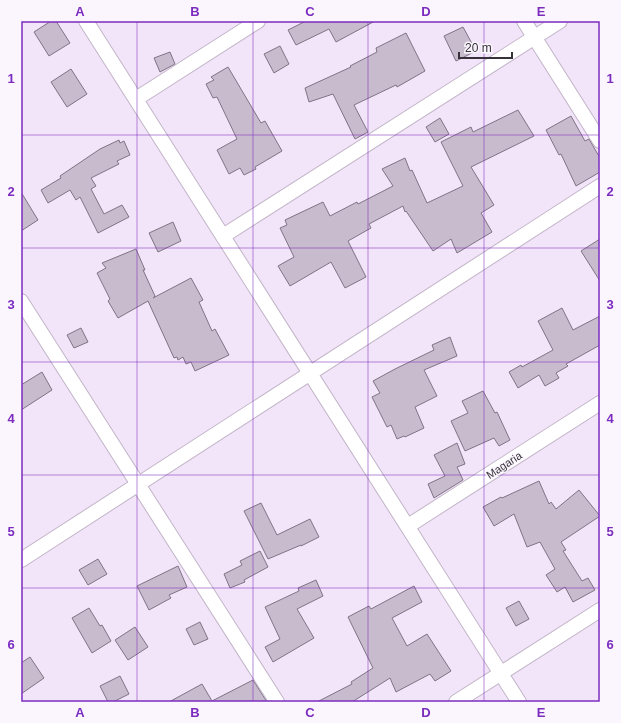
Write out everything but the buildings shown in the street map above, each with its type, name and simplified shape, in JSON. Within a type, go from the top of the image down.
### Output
[{"type":"street","points":[[86,21],[520,702]]},
{"type":"street","points":[[136,99],[258,21]]},
{"type":"street","points":[[524,21],[600,141]]},
{"type":"street","points":[[223,236],[560,21]]},
{"type":"street","points":[[21,560],[600,186]]},
{"type":"street","points":[[21,301],[137,485],[277,702]]},
{"type":"street","name":"Magaria","points":[[408,526],[600,403]]},
{"type":"street","points":[[456,702],[600,610]]}]
